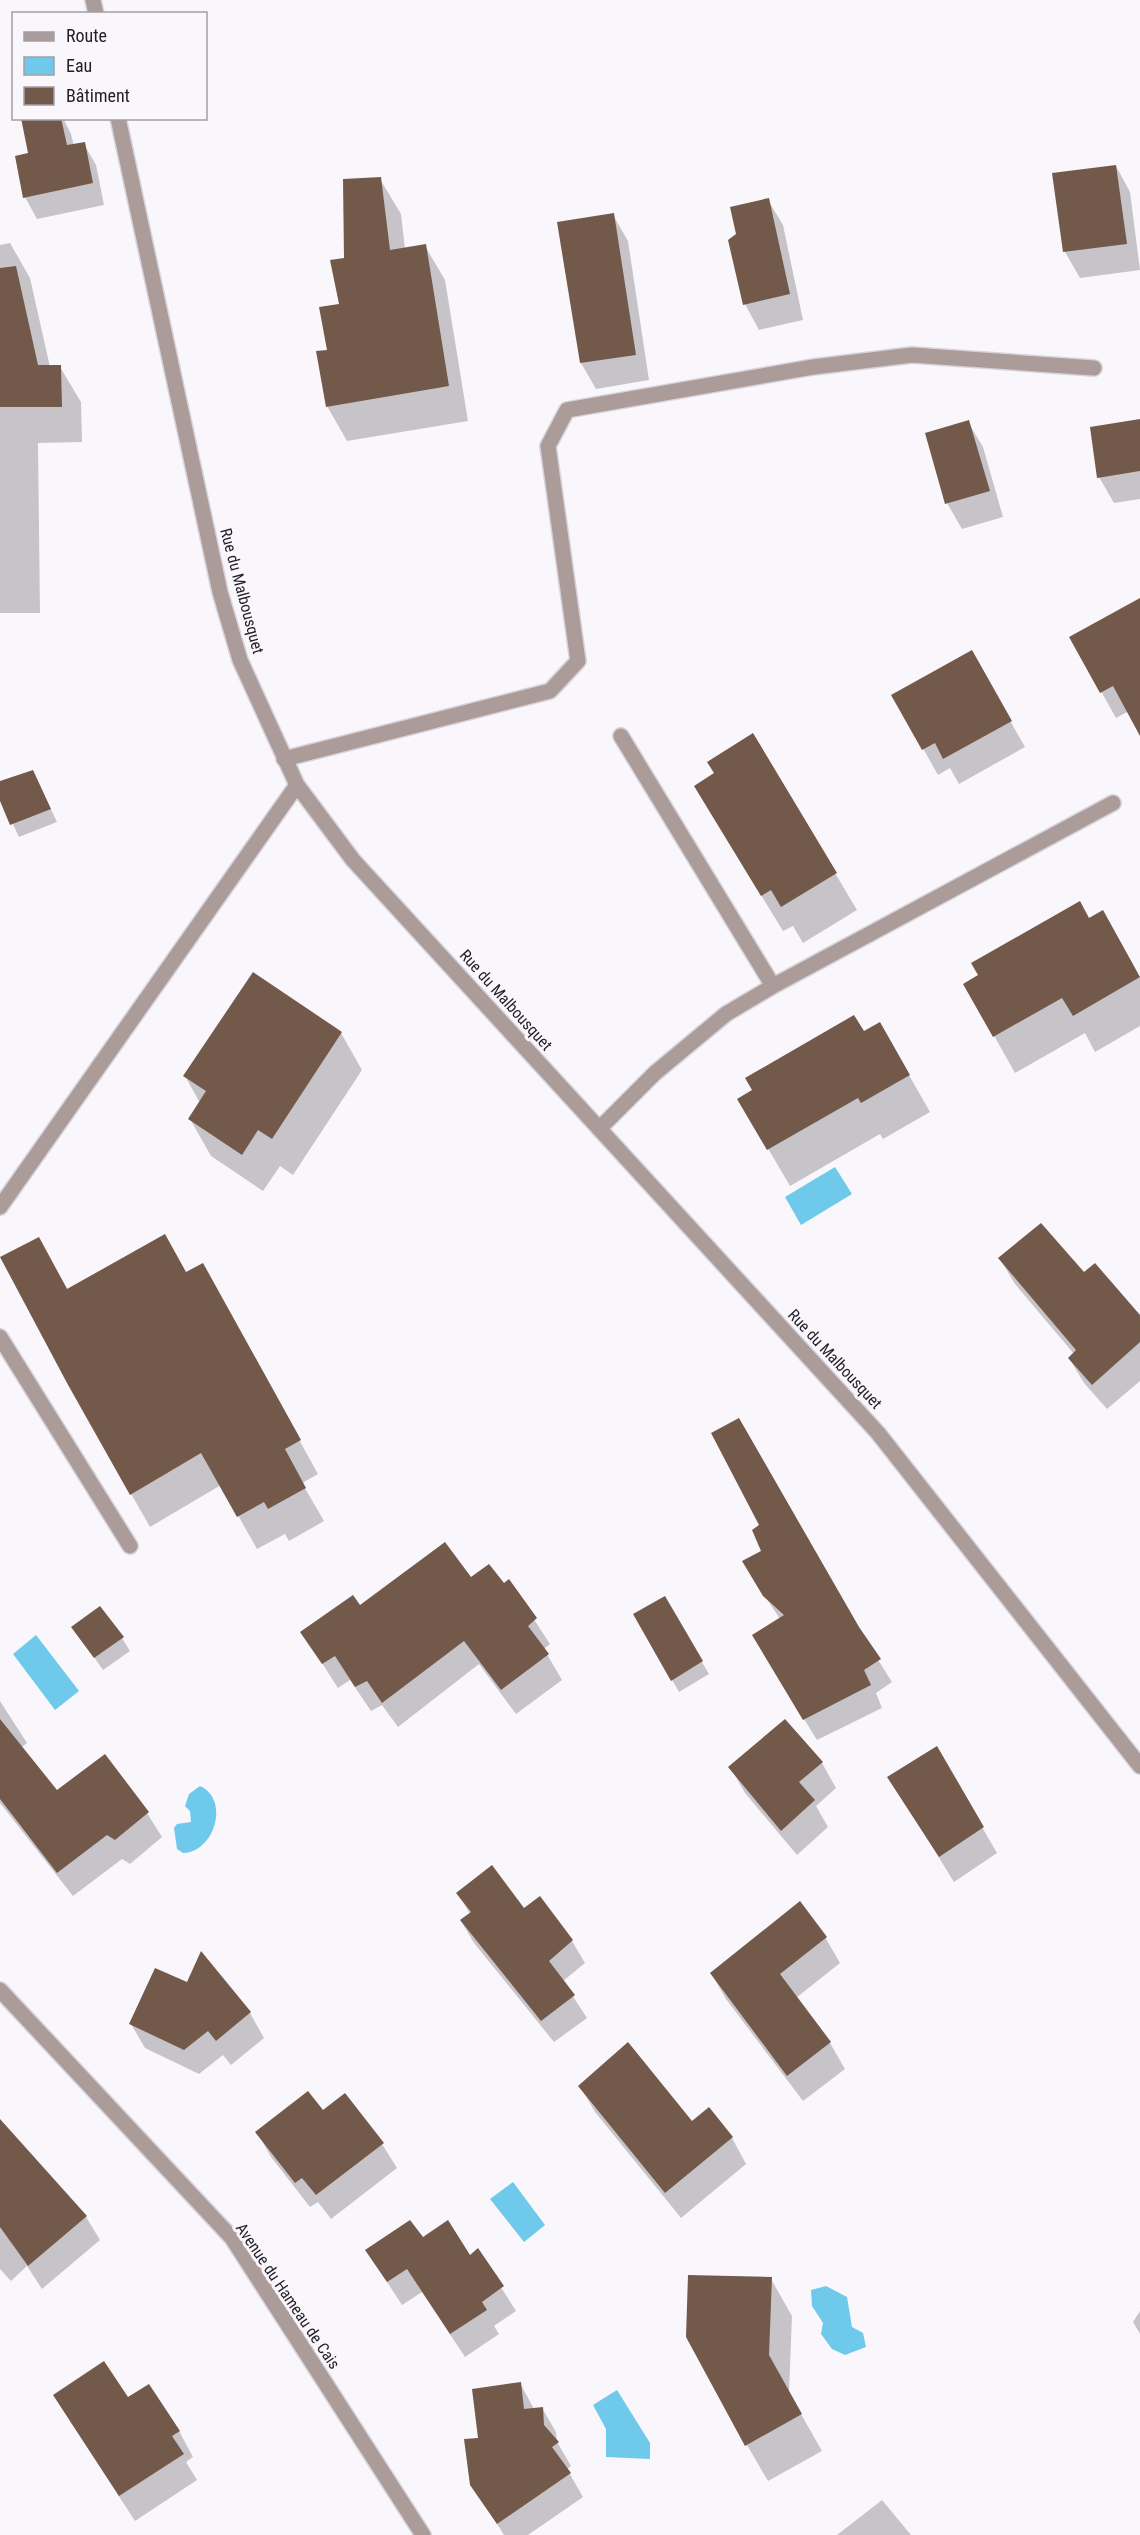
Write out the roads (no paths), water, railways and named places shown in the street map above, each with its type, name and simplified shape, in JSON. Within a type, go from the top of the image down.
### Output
[{"type":"street","name":"Rue du Malbousquet","points":[[118,120],[220,592],[240,660],[297,785],[353,860],[878,1433],[1140,1766]]},
{"type":"street","points":[[284,759],[550,692],[578,661],[548,446],[567,410],[813,367],[912,355],[1094,368]]},
{"type":"street","points":[[621,736],[773,986]]},
{"type":"street","points":[[0,1207],[297,785]]},
{"type":"street","points":[[599,1129],[655,1073],[726,1014],[773,986],[1113,803]]},
{"type":"street","points":[[0,1337],[130,1546]]},
{"type":"street","name":"Avenue du Hameau de Cais","points":[[0,1990],[231,2238],[423,2535]]},
{"type":"water","points":[[835,1167],[852,1194],[801,1225],[785,1197]]},
{"type":"water","points":[[36,1635],[79,1691],[55,1710],[13,1654]]},
{"type":"water","points":[[200,1786],[209,1793],[214,1802],[215,1824],[203,1844],[183,1853],[177,1849],[174,1828],[177,1824],[191,1822],[190,1811],[185,1806],[189,1794]]},
{"type":"water","points":[[513,2182],[545,2225],[524,2242],[490,2199]]},
{"type":"water","points":[[826,2286],[847,2297],[852,2327],[863,2333],[866,2347],[845,2355],[832,2349],[821,2334],[823,2323],[812,2306],[811,2290]]},
{"type":"water","points":[[617,2390],[650,2443],[650,2459],[606,2457],[606,2429],[593,2405]]}]
